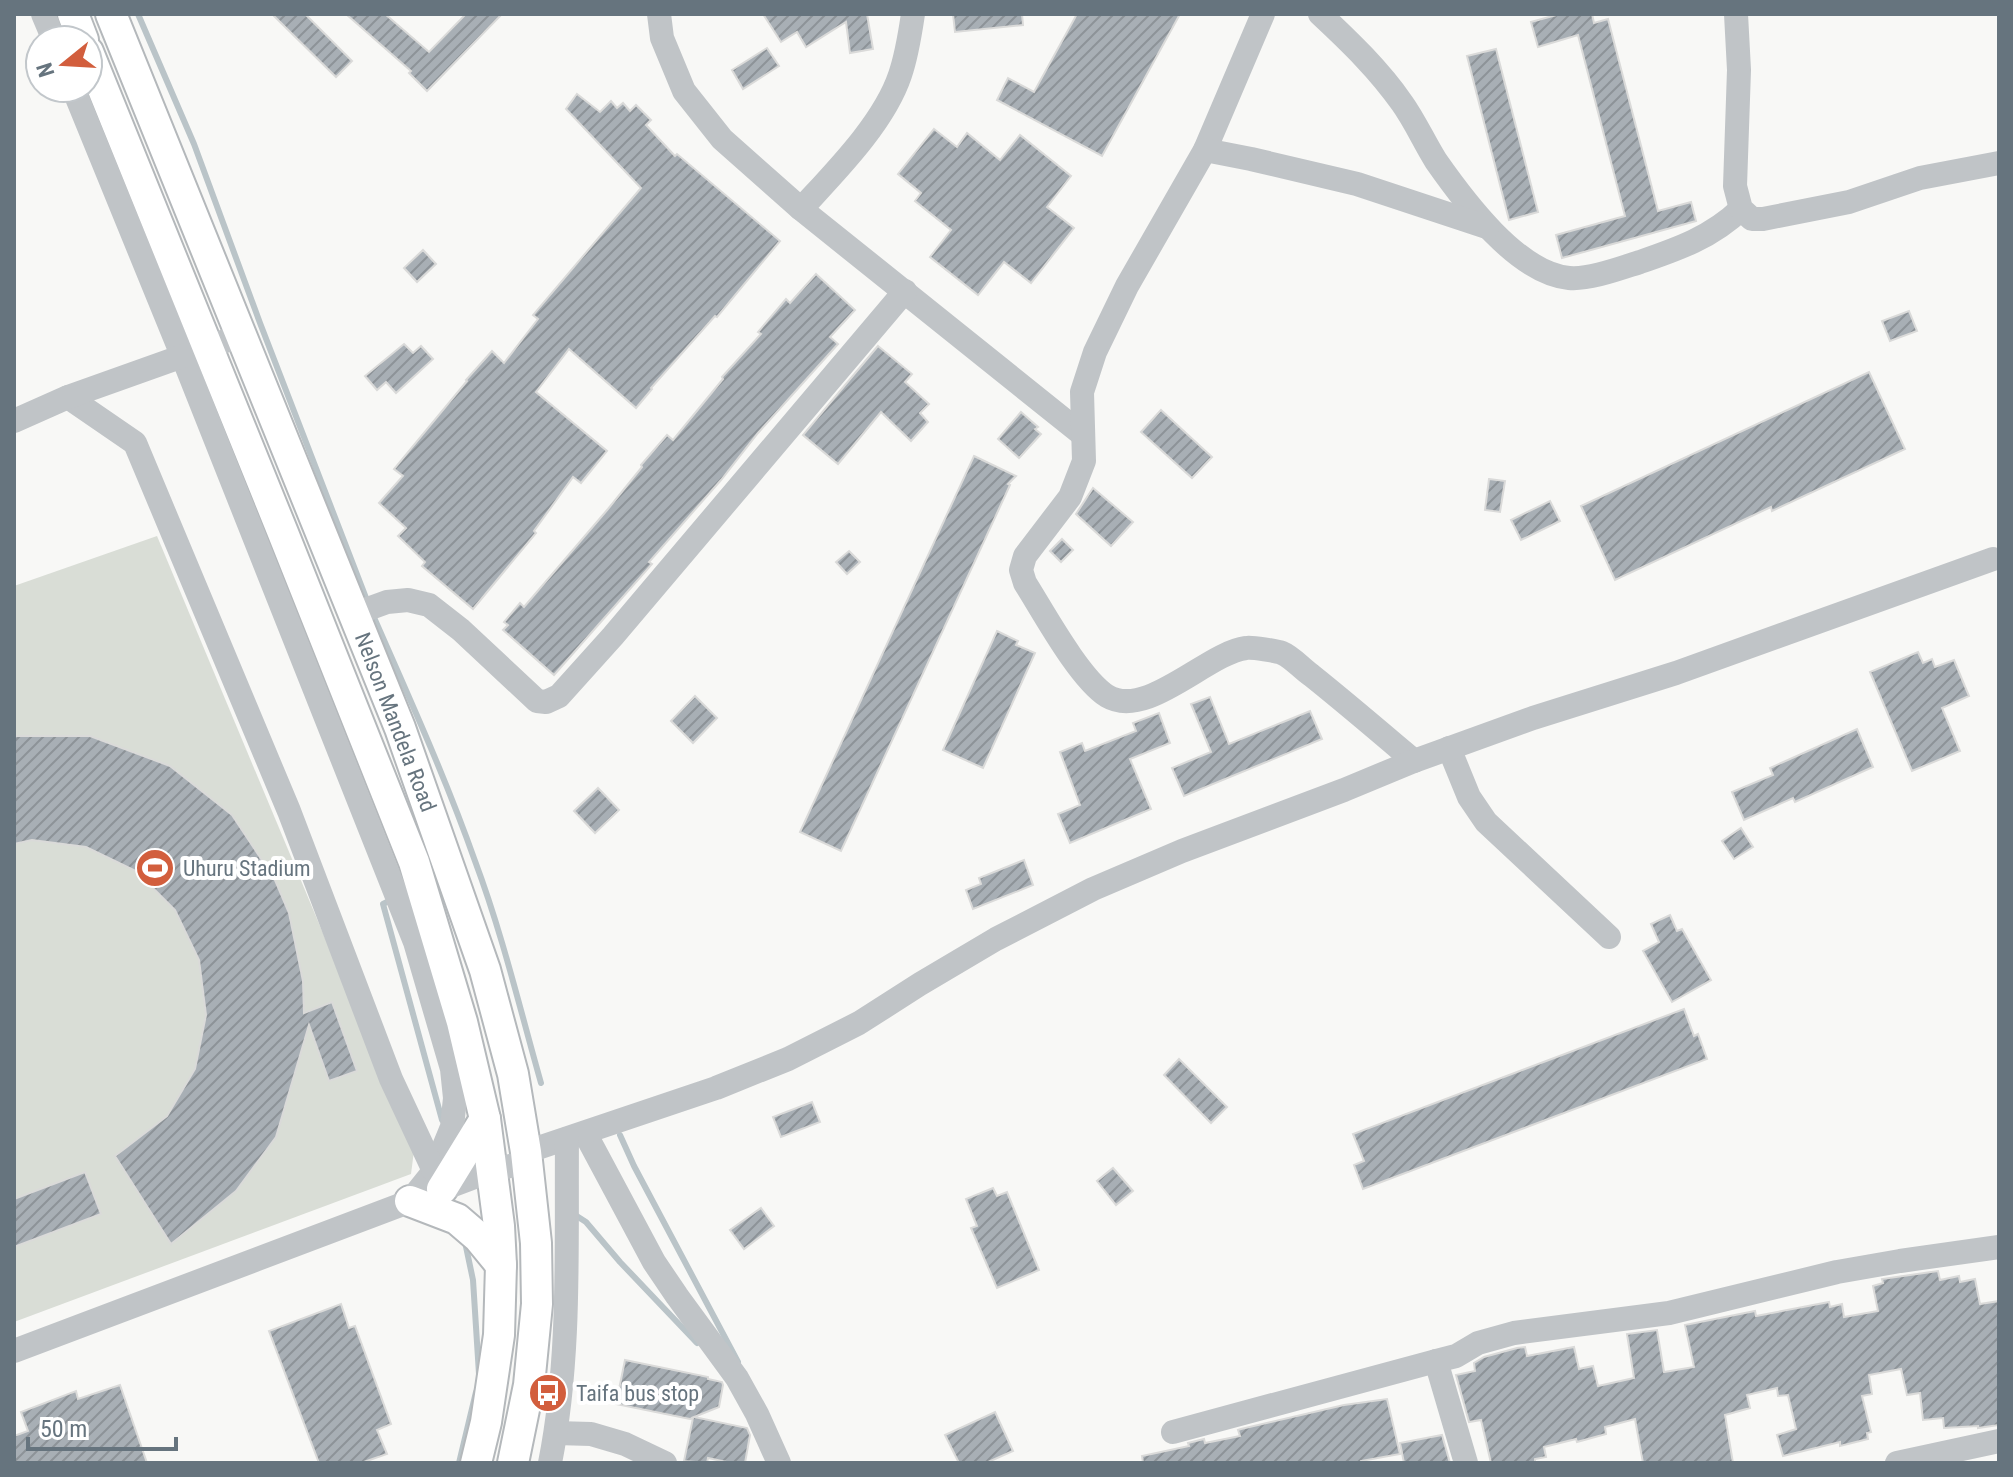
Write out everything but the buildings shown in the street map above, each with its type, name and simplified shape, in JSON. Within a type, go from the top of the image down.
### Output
[{"type":"main road","name":"Nelson Mandela Road","points":[[111,14],[400,728],[485,970],[513,1074],[536,1243],[537,1304],[529,1385],[513,1463]]},
{"type":"main road","name":"Nelson Mandela Road","points":[[104,97],[195,351],[414,862],[462,1022],[485,1119],[501,1265],[499,1335],[486,1422],[476,1463]]},
{"type":"main road","points":[[438,1180],[485,1119]]},
{"type":"main road","points":[[410,1201],[457,1219],[478,1237],[501,1265]]},
{"type":"street","points":[[659,14],[662,38],[684,91],[722,139],[801,209],[1083,435]]},
{"type":"street","points":[[801,209],[860,142],[883,109],[899,78],[913,14]]},
{"type":"street","points":[[1263,14],[1205,150],[1127,286],[1095,352],[1082,392],[1084,461],[1070,497],[1025,556],[1021,570],[1025,583],[1079,668],[1110,698],[1128,700],[1149,696],[1169,688],[1216,659],[1247,647],[1282,653],[1414,761]]},
{"type":"street","points":[[1320,14],[1365,57],[1404,104],[1436,160],[1487,227],[1515,252],[1545,272],[1571,278],[1611,271],[1683,247],[1724,225],[1741,209]]},
{"type":"street","points":[[1736,14],[1739,70],[1735,186],[1741,209],[1752,219],[1849,202],[1920,178],[1999,163]]},
{"type":"street","points":[[80,104],[195,351],[415,942],[452,1069],[455,1098],[452,1127],[438,1180]]},
{"type":"street","points":[[1205,150],[1357,184],[1487,227]]},
{"type":"street","points":[[354,614],[387,602],[408,600],[429,605],[461,630],[537,701],[546,702],[559,696],[905,291]]},
{"type":"street","points":[[14,421],[68,397],[242,335]]},
{"type":"street","points":[[68,397],[135,443],[289,811],[391,1079],[438,1180]]},
{"type":"street","points":[[14,1351],[410,1201],[438,1180],[493,1170],[576,1136],[716,1088],[788,1059],[859,1023],[996,939],[1093,889],[1182,851],[1449,748],[1676,673],[1993,559]]},
{"type":"street","points":[[1449,748],[1469,797],[1486,822],[1609,937]]},
{"type":"street","points":[[550,1463],[560,1402],[576,1136]]},
{"type":"street","points":[[576,1136],[685,1309],[737,1378],[779,1463]]},
{"type":"street","points":[[1173,1432],[1456,1356],[1478,1343],[1514,1333],[1669,1313],[1837,1272],[1999,1247]]},
{"type":"street","points":[[1436,1361],[1466,1463]]},
{"type":"street","points":[[556,1433],[591,1434],[625,1444],[665,1463]]},
{"type":"street","points":[[1897,1463],[1999,1441]]},
{"type":"shaded area","name":"Uhuru Stadium","points":[[157,536],[414,1151],[411,1174],[14,1322],[14,586]]},
{"type":"waterway","points":[[138,14],[194,144],[368,603]]},
{"type":"waterway","points":[[372,613],[439,767],[485,888],[541,1083]]},
{"type":"waterway","points":[[391,900],[383,904],[442,1120]]},
{"type":"waterway","points":[[620,1135],[738,1362]]},
{"type":"waterway","points":[[572,1213],[586,1222],[697,1343]]},
{"type":"waterway","points":[[465,1242],[473,1280],[479,1374]]},
{"type":"waterway","points":[[459,1463],[476,1392]]},
{"type":"place","name":"Uhuru Stadium","points":[[155,868]]},
{"type":"place","name":"Taifa bus stop","points":[[548,1393]]}]
